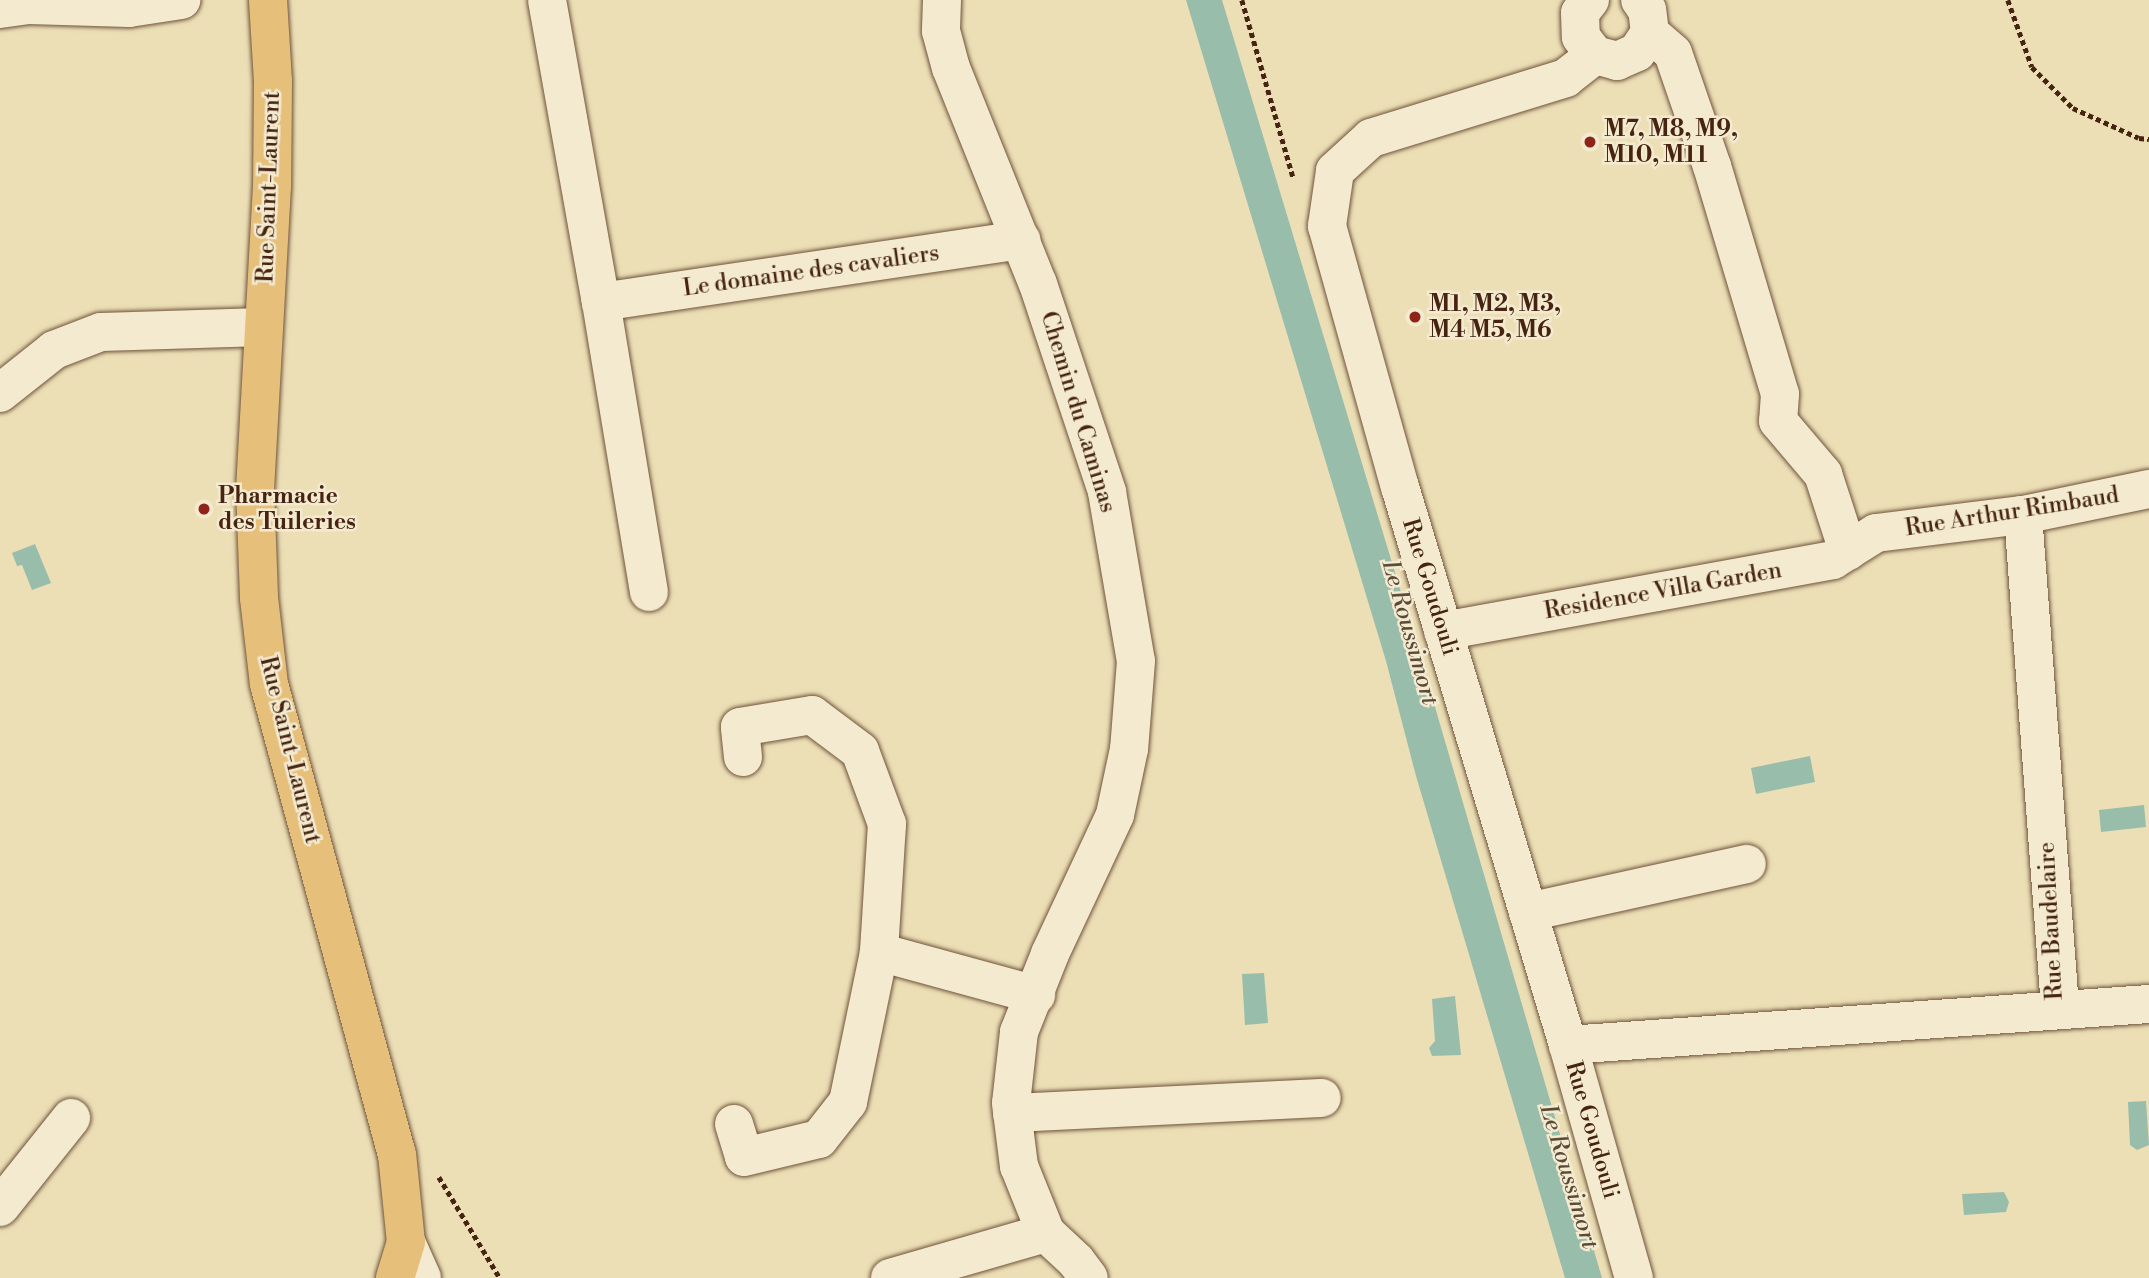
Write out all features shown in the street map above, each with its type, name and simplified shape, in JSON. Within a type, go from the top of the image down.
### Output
[{"type":"main road","name":"Rue Saint-Laurent","points":[[268,0],[273,80],[272,186],[255,488],[259,598],[269,684],[397,1154],[406,1242],[395,1278]]},
{"type":"street","points":[[19,5],[129,8],[181,0]]},
{"type":"street","points":[[547,0],[649,592]]},
{"type":"street","name":"Chemin du Caminas","points":[[942,0],[941,30],[951,68],[1038,284],[1107,492],[1136,661],[1129,749],[1115,816],[1050,954],[1036,995],[1019,1032],[1012,1113],[1019,1166],[1046,1233]]},
{"type":"street","points":[[1590,0],[1580,13],[1578,25],[1586,48],[1605,60],[1628,58],[1637,52],[1645,17]]},
{"type":"street","points":[[1645,17],[1673,53],[1712,166],[1780,394],[1778,421],[1823,474],[1862,542]]},
{"type":"street","name":"Rue Goudouli","points":[[1595,55],[1566,78],[1371,138],[1335,171],[1327,226],[1443,632],[1568,1045],[1634,1278]]},
{"type":"street","name":"Le domaine des cavaliers","points":[[601,302],[1021,240]]},
{"type":"street","points":[[0,393],[54,350],[102,332],[263,327]]},
{"type":"street","name":"Rue Arthur Rimbaud","points":[[1862,542],[2023,515],[2149,489]]},
{"type":"street","name":"Rue Baudelaire","points":[[1568,1045],[2060,1009],[2023,515]]},
{"type":"street","name":"Residence Villa Garden","points":[[1443,632],[1833,560],[1862,542]]},
{"type":"street","points":[[734,1124],[744,1157],[819,1139],[848,1102],[879,952],[887,824],[860,751],[812,715],[740,727],[743,757]]},
{"type":"street","points":[[1528,912],[1747,864]]},
{"type":"street","points":[[879,952],[1036,995]]},
{"type":"street","points":[[2060,1009],[2149,1004]]},
{"type":"street","points":[[1012,1113],[1322,1098]]},
{"type":"street","points":[[0,1207],[71,1118]]},
{"type":"street","points":[[890,1278],[1046,1233],[1076,1261],[1088,1278]]},
{"type":"street","points":[[406,1242],[422,1278]]},
{"type":"path","points":[[2008,0],[2032,67],[2073,108],[2139,138],[2149,139]]},
{"type":"path","points":[[397,1154],[431,1163],[500,1278]]},
{"type":"water","name":"Le Roussimort","points":[[1186,0],[1222,0],[1416,642],[1602,1278],[1565,1278],[1416,776],[1386,661]]},
{"type":"water","points":[[35,544],[51,583],[32,590],[22,565],[17,566],[12,553]]},
{"type":"water","points":[[1810,756],[1815,782],[1756,794],[1751,768]]},
{"type":"water","points":[[2144,805],[2146,827],[2101,832],[2099,810]]},
{"type":"water","points":[[1264,973],[1268,1023],[1245,1025],[1242,974]]},
{"type":"water","points":[[1455,996],[1461,1055],[1432,1056],[1429,1048],[1435,1041],[1432,999]]},
{"type":"water","points":[[2146,1101],[2149,1145],[2137,1150],[2130,1145],[2128,1102]]},
{"type":"water","points":[[2004,1192],[2009,1202],[2006,1212],[1964,1215],[1962,1194]]},
{"type":"place","name":"M7, M8, M9, M10, M11","points":[[1590,142]]},
{"type":"place","name":"M1, M2, M3, M4 M5, M6","points":[[1415,317]]},
{"type":"place","name":"Pharmacie des Tuileries","points":[[204,509]]}]
